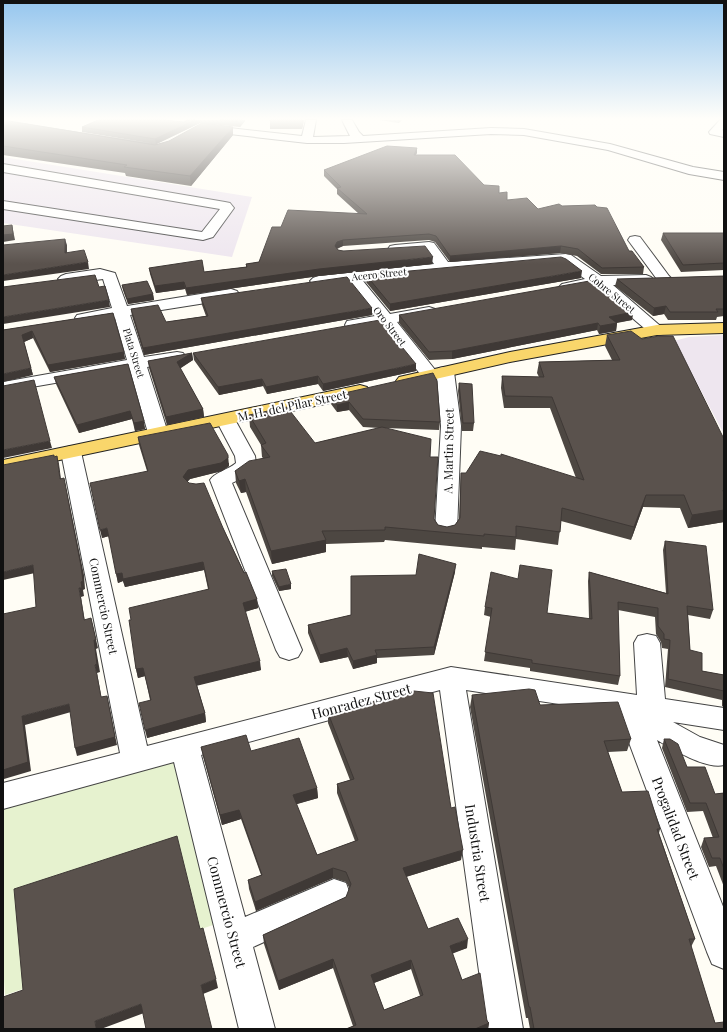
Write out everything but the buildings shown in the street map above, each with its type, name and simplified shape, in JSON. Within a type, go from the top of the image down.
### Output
[{"type":"main road","name":"M. H. del Pilar Street","points":[[3,466],[226,420],[510,357],[657,330],[724,328]]},
{"type":"street","points":[[3,205],[203,236],[208,234],[226,208],[225,206],[4,168]]},
{"type":"street","points":[[682,168],[724,176]]},
{"type":"street","points":[[552,290],[598,281],[671,279],[635,240]]},
{"type":"street","points":[[381,250],[429,246],[444,267]]},
{"type":"street","name":"Acero Street","points":[[306,283],[444,267],[566,258]]},
{"type":"street","name":"Cobre Street","points":[[566,258],[598,281],[657,330]]},
{"type":"street","name":"Plata Street","points":[[55,280],[100,274],[110,276],[158,433]]},
{"type":"street","name":"Oro Street","points":[[352,277],[385,320],[437,374]]},
{"type":"street","points":[[66,321],[244,292]]},
{"type":"street","points":[[338,328],[446,309]]},
{"type":"street","points":[[3,387],[191,354]]},
{"type":"street","name":"A. Martin Street","points":[[437,374],[451,426],[446,531]]},
{"type":"street","points":[[226,420],[245,456],[246,464],[243,469],[234,475],[212,482],[289,650]]},
{"type":"street","name":"Commercio Street","points":[[71,452],[136,761]]},
{"type":"street","name":"Progalidad Street","points":[[648,643],[637,708],[724,952]]},
{"type":"street","name":"Honradez Street","points":[[3,796],[451,677],[637,708],[724,719]]},
{"type":"street","name":"Industria Street","points":[[451,677],[505,1029]]},
{"type":"street","points":[[637,708],[690,745],[717,755]]},
{"type":"street","name":"Commercio Street","points":[[185,748],[257,1029]]},
{"type":"street","points":[[234,939],[334,894]]},
{"type":"shaded area","points":[[3,168],[72,168],[252,197],[232,257],[3,223]]},
{"type":"shaded area","points":[[724,335],[724,434],[674,341],[689,337]]},
{"type":"green space","points":[[183,752],[225,921],[5,995],[3,966],[3,800]]}]
